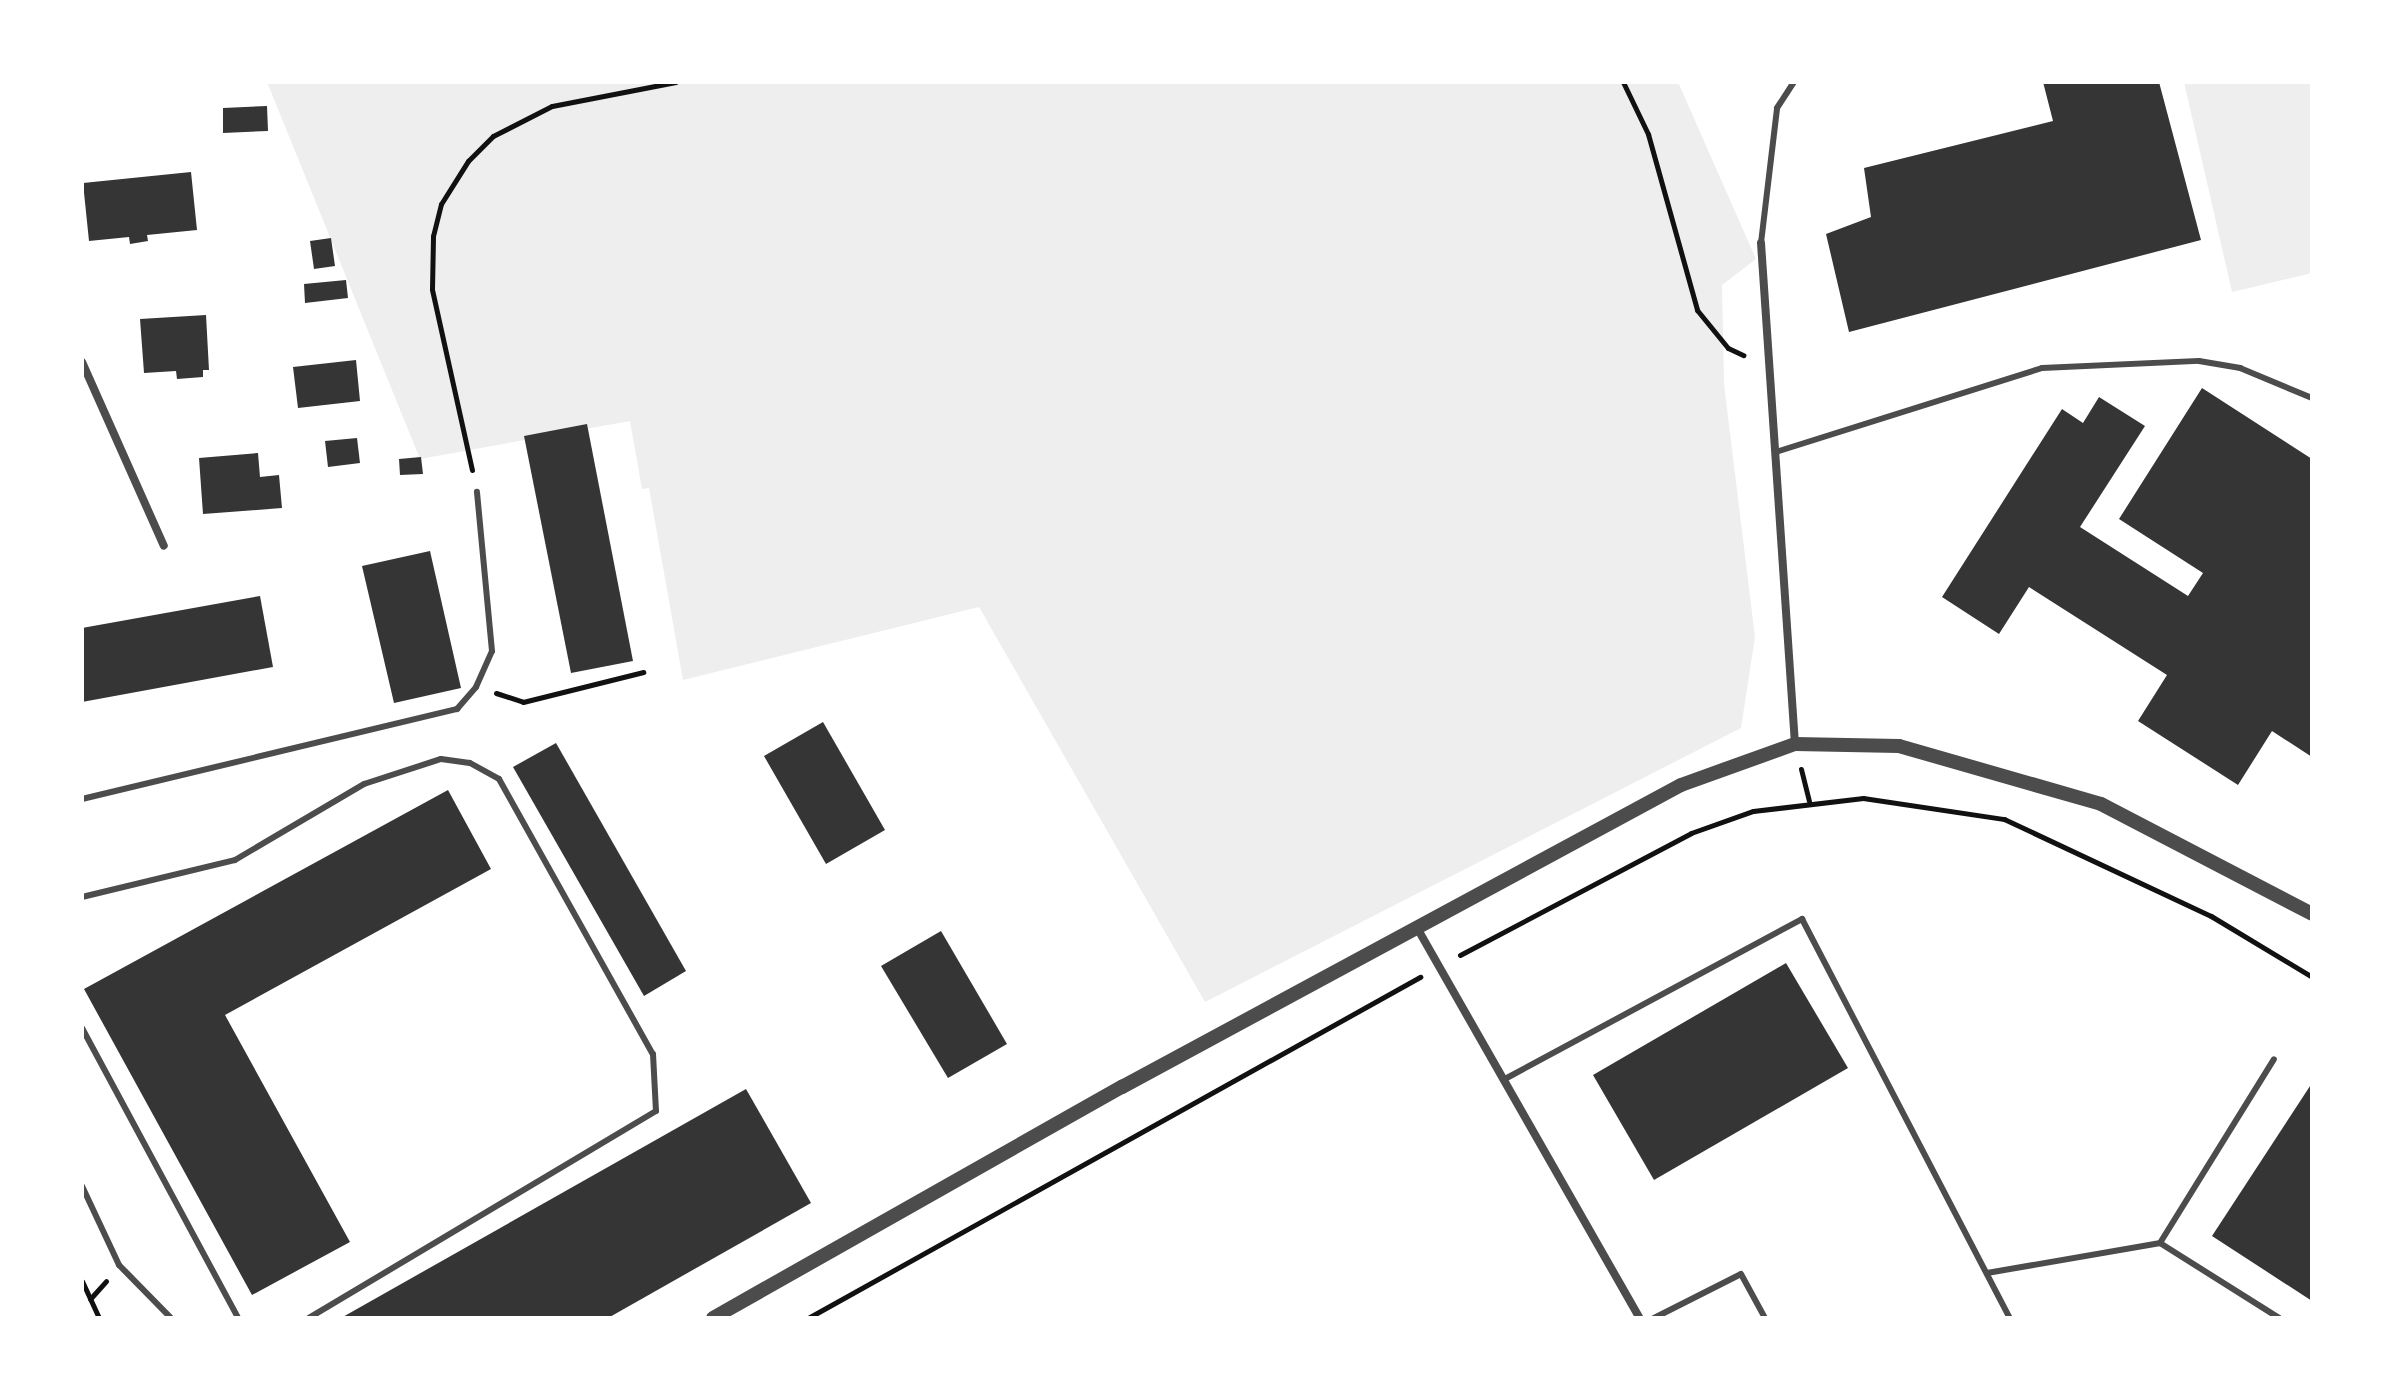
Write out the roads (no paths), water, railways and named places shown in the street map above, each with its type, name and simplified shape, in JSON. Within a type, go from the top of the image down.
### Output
[{"type":"street","points":[[1761,243],[1779,451],[1795,744]]},
{"type":"street","points":[[82,362],[164,546]]},
{"type":"street","points":[[713,1318],[1416,925],[1681,785],[1795,744],[1899,746],[2101,804],[2312,914]]},
{"type":"street","points":[[1416,925],[1640,1318]]},
{"type":"lane","points":[[1761,243],[1777,108],[1794,82]]},
{"type":"lane","points":[[1779,451],[2042,368],[2199,361],[2240,368],[2312,398]]},
{"type":"lane","points":[[82,799],[457,709],[476,687],[492,651],[477,492]]},
{"type":"lane","points":[[82,897],[235,860],[364,784],[441,759],[470,763],[499,779],[653,1054],[656,1111],[309,1318]]},
{"type":"lane","points":[[1503,1080],[1802,919],[2010,1318]]},
{"type":"lane","points":[[82,1028],[238,1318]]},
{"type":"lane","points":[[2160,1243],[2274,1059]]},
{"type":"lane","points":[[82,1186],[119,1265],[171,1318]]},
{"type":"lane","points":[[1987,1273],[2160,1243],[2279,1318]]},
{"type":"lane","points":[[1654,1318],[1741,1274],[1765,1318]]}]
